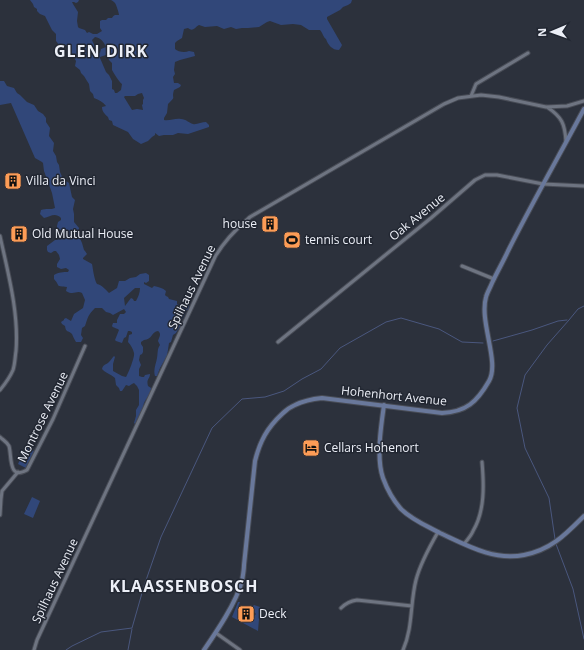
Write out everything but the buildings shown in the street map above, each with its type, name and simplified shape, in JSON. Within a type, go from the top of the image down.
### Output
[{"type":"street","points":[[471,96],[476,84],[528,53]]},
{"type":"street","name":"Spilhaus Avenue","points":[[34,650],[37,640],[215,257],[237,228],[250,217],[444,104],[458,98],[481,95],[499,97],[546,107],[567,106],[584,101]]},
{"type":"street","name":"Spilhaus Avenue","points":[[546,107],[561,119],[564,125],[566,142]]},
{"type":"street","name":"Hohenhort Avenue","points":[[204,650],[216,633],[235,599],[242,581],[255,461],[258,449],[268,430],[289,408],[310,400],[328,398],[442,413],[453,412],[469,406],[477,398],[489,381],[492,375],[492,360],[484,310],[486,297],[494,279],[584,109]]},
{"type":"street","name":"Oak Avenue","points":[[278,342],[431,218],[475,180],[485,175],[497,175],[544,184],[584,186]]},
{"type":"street","points":[[0,236],[11,289],[16,322],[16,340],[14,367],[9,378],[0,390]]},
{"type":"street","points":[[462,266],[494,279]]},
{"type":"street","name":"Montrose Avenue","points":[[0,437],[8,444],[14,470],[18,472],[27,471],[53,419],[85,346]]},
{"type":"street","points":[[384,405],[380,433],[380,464],[382,476],[394,501],[410,517],[438,532],[483,552],[506,556],[524,555],[552,545],[565,535],[584,516]]},
{"type":"street","points":[[464,544],[474,531],[479,516],[482,500],[482,462]]},
{"type":"street","points":[[0,515],[1,493],[18,472]]},
{"type":"street","points":[[403,650],[409,632],[418,571],[438,532]]},
{"type":"street","points":[[341,608],[351,601],[357,600],[412,606]]},
{"type":"street","points":[[216,633],[240,650]]},
{"type":"shaded area","points":[[30,0],[79,0],[76,3],[72,2],[78,12],[78,27],[85,30],[87,33],[97,34],[102,31],[100,28],[100,21],[112,18],[115,15],[119,15],[115,4],[111,0],[352,0],[351,3],[327,17],[342,45],[339,50],[331,47],[320,30],[309,30],[301,25],[281,25],[270,21],[259,27],[236,29],[231,27],[224,29],[217,26],[205,27],[199,25],[192,30],[188,28],[184,29],[182,38],[175,43],[175,49],[182,52],[194,52],[195,56],[175,62],[175,74],[173,77],[174,83],[181,85],[174,90],[173,98],[168,104],[167,113],[164,120],[183,119],[194,124],[206,122],[209,127],[188,134],[178,133],[159,136],[155,133],[155,135],[148,141],[141,144],[133,139],[128,132],[113,125],[112,121],[109,120],[102,109],[102,107],[106,106],[101,101],[94,98],[90,91],[89,84],[80,70],[75,66],[76,61],[67,46],[63,44],[60,46],[56,41],[56,34],[52,30],[45,16],[37,11]],"holes":[[[95,37],[102,40],[106,47],[101,49],[100,53],[96,50],[92,40]],[[107,55],[112,63],[112,70],[122,84],[121,90],[117,93],[115,93],[112,89],[112,81],[106,72],[100,57]],[[142,93],[144,98],[142,105],[143,110],[132,110],[124,97],[135,96]]]},
{"type":"shaded area","points":[[0,81],[4,81],[7,86],[14,88],[17,93],[27,102],[34,105],[46,118],[46,122],[50,128],[49,136],[54,143],[53,151],[59,165],[60,172],[63,179],[69,183],[72,197],[75,200],[73,209],[74,222],[79,228],[78,234],[87,254],[83,259],[92,264],[94,277],[97,284],[102,286],[109,293],[117,288],[119,281],[125,281],[140,274],[146,273],[149,275],[149,281],[146,283],[144,282],[144,284],[152,288],[154,286],[162,288],[166,291],[165,295],[169,299],[177,301],[178,305],[185,304],[189,306],[183,318],[176,318],[180,322],[180,326],[169,343],[167,356],[157,376],[155,376],[154,372],[160,345],[158,341],[160,333],[156,331],[149,339],[141,342],[143,352],[140,355],[139,360],[141,365],[139,369],[139,376],[144,377],[145,375],[150,374],[148,386],[151,388],[151,391],[144,403],[140,417],[135,424],[136,410],[139,405],[139,390],[137,386],[134,383],[129,386],[126,385],[122,391],[120,391],[116,385],[115,378],[102,369],[102,367],[114,356],[113,371],[126,377],[130,369],[134,353],[128,342],[129,335],[132,334],[132,332],[128,331],[122,343],[115,340],[119,330],[112,326],[113,323],[117,323],[120,314],[124,314],[126,312],[124,309],[113,315],[106,312],[102,308],[95,308],[88,316],[85,326],[82,328],[81,335],[83,338],[81,342],[76,342],[72,334],[67,331],[65,326],[62,324],[61,322],[66,318],[71,321],[74,314],[83,308],[85,300],[82,293],[66,291],[67,287],[59,286],[54,279],[54,275],[68,272],[69,270],[66,268],[61,269],[57,267],[60,259],[59,255],[56,251],[51,253],[47,250],[47,246],[55,240],[64,239],[64,232],[57,228],[58,222],[61,218],[55,215],[44,218],[40,214],[41,210],[55,208],[43,163],[35,158],[11,103],[0,105]],"holes":[[[135,288],[140,288],[136,301],[131,298],[125,306],[124,298]]]},
{"type":"shaded area","name":"tennis court","points":[[296,232],[301,238],[288,249],[284,242]]},
{"type":"shaded area","points":[[26,447],[34,451],[26,468],[18,464]]},
{"type":"shaded area","points":[[32,497],[40,501],[33,518],[24,514]]},
{"type":"shaded area","points":[[238,602],[240,602],[238,607],[247,618],[249,616],[252,618],[256,614],[252,607],[254,605],[260,607],[258,631],[232,617]]},
{"type":"waterway","points":[[555,539],[549,498],[525,448],[517,408],[525,375],[547,345],[578,309],[584,306]]},
{"type":"waterway","points":[[66,650],[101,632],[132,628],[144,586],[161,537],[212,428],[242,399],[265,397],[284,391],[321,369],[340,348],[386,322],[401,318],[439,329],[462,342],[483,343]]},
{"type":"waterway","points":[[493,341],[558,321],[567,320]]},
{"type":"waterway","points":[[556,544],[573,589],[584,639]]},
{"type":"waterway","points":[[128,650],[132,629]]},
{"type":"place","name":"Villa da Vinci","points":[[13,181]]},
{"type":"place","name":"house","points":[[270,224]]},
{"type":"place","name":"Old Mutual House","points":[[19,234]]},
{"type":"place","name":"tennis court","points":[[292,240]]},
{"type":"place","name":"Cellars Hohenort","points":[[311,448]]},
{"type":"place","name":"Deck","points":[[246,614]]},
{"type":"district","name":"GLEN DIRK","points":[[101,51]]},
{"type":"district","name":"KLAASSENBOSCH","points":[[184,586]]}]
